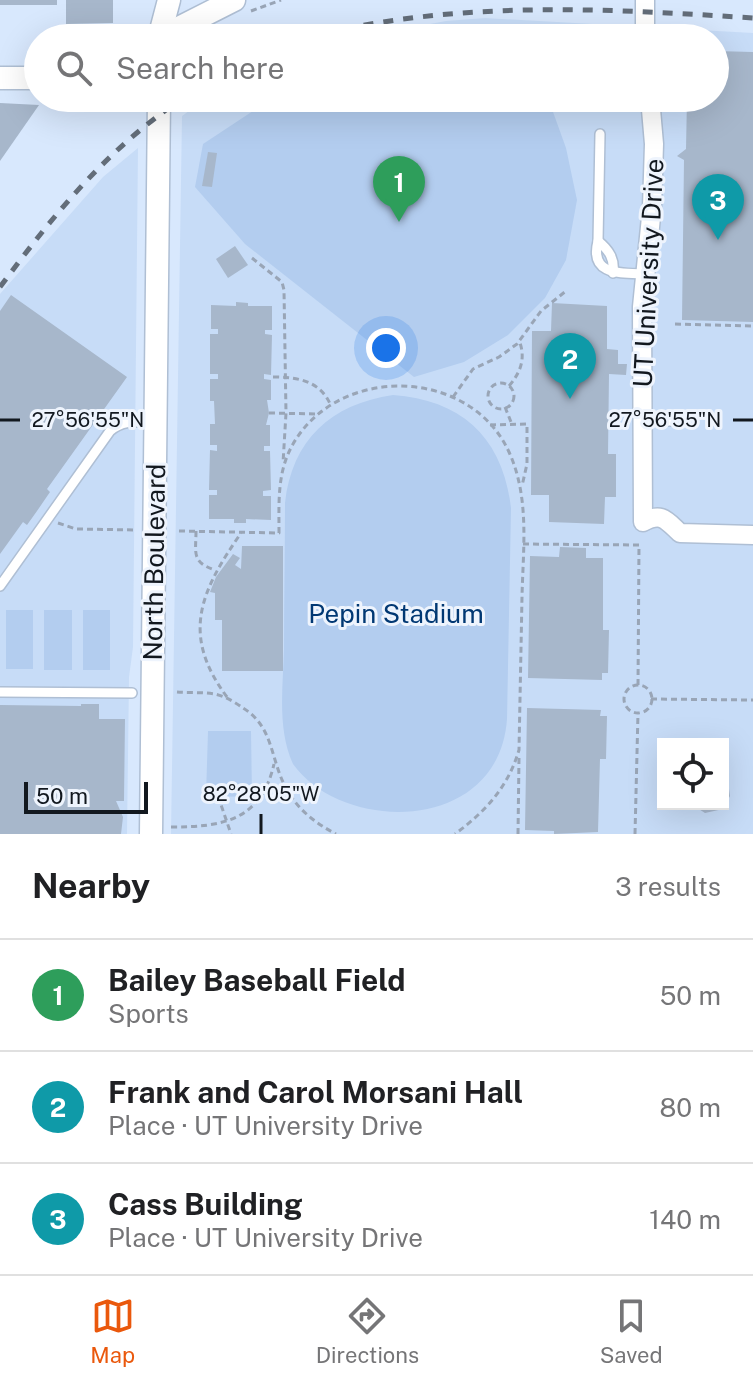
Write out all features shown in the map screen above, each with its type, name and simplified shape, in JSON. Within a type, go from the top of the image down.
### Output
[{"type":"street","points":[[150,0],[156,24]]},
{"type":"street","points":[[163,24],[169,0]]},
{"type":"street","points":[[187,24],[234,0]]},
{"type":"street","points":[[645,0],[645,24]]},
{"type":"street","points":[[0,78],[24,78]]},
{"type":"street","name":"North Boulevard","points":[[159,112],[155,422],[161,831]]},
{"type":"street","name":"UT University Drive","points":[[651,112],[654,144],[652,207],[642,307],[643,522],[653,516],[663,518],[680,533],[753,535]]},
{"type":"lane","points":[[600,134],[598,241],[595,252],[602,267],[613,273],[645,274]]},
{"type":"lane","points":[[642,421],[672,421]]},
{"type":"lane","points":[[0,586],[117,424],[155,422]]},
{"type":"lane","points":[[0,692],[132,693]]},
{"type":"path","points":[[179,531],[279,533],[279,489],[286,413],[282,282],[252,258]]},
{"type":"path","points":[[453,397],[473,369],[499,357],[519,340],[541,311],[566,291]]},
{"type":"path","points":[[675,324],[753,326]]},
{"type":"path","points":[[509,386],[522,367],[519,340]]},
{"type":"path","points":[[273,377],[300,379],[318,387],[331,406]]},
{"type":"path","points":[[505,407],[493,406],[488,395],[491,387],[498,383],[509,386]]},
{"type":"path","points":[[283,467],[298,435],[318,414],[362,391],[396,385],[426,388],[453,397],[489,425],[509,452],[524,505],[518,834]]},
{"type":"path","points":[[505,407],[513,398],[509,386]]},
{"type":"path","points":[[505,407],[512,424]]},
{"type":"path","points":[[269,413],[318,414]]},
{"type":"path","points":[[489,425],[529,424],[527,464],[521,490]]},
{"type":"path","points":[[48,517],[76,529],[137,530]]},
{"type":"path","points":[[196,531],[198,561],[215,570]]},
{"type":"path","points":[[229,700],[206,658],[201,637],[202,601],[215,570],[241,532]]},
{"type":"path","points":[[523,544],[639,545],[638,686]]},
{"type":"path","points":[[638,686],[648,691],[651,699],[649,707],[638,713],[626,707],[624,699],[628,690],[638,686]]},
{"type":"path","points":[[177,692],[215,694],[259,720],[268,734],[274,761],[285,787],[300,808],[336,834]]},
{"type":"path","points":[[651,699],[753,700]]},
{"type":"path","points":[[635,834],[638,713]]},
{"type":"path","points":[[455,834],[476,819],[500,792],[514,767],[519,750]]},
{"type":"path","points":[[161,831],[208,827],[245,814],[258,801],[269,781],[274,761]]},
{"type":"path","points":[[218,796],[231,834]]},
{"type":"shaded area","points":[[485,18],[592,24],[430,24]]},
{"type":"shaded area","points":[[729,32],[753,33],[753,834],[171,834],[182,116],[188,112],[729,112]]},
{"type":"shaded area","points":[[138,148],[133,647],[129,677],[127,834],[0,834],[0,294],[103,177]]},
{"type":"green space","points":[[251,112],[553,112],[566,148],[577,200],[566,260],[545,298],[508,335],[464,362],[414,377],[245,244],[195,187],[203,144]]},
{"type":"green space","name":"Pepin Stadium","points":[[393,395],[439,405],[459,414],[475,427],[499,462],[511,508],[507,719],[498,757],[477,784],[449,802],[416,811],[381,811],[346,803],[316,787],[293,764],[283,722],[285,503],[289,481],[296,461],[318,429],[351,407]]},
{"type":"green space","points":[[6,610],[33,610],[33,669],[6,669]]},
{"type":"green space","points":[[44,610],[72,610],[72,670],[44,670]]},
{"type":"green space","points":[[83,610],[110,610],[110,670],[83,670]]},
{"type":"green space","points":[[208,731],[251,731],[252,797],[206,796]]},
{"type":"building","points":[[0,0],[57,0],[57,5],[0,5]]},
{"type":"building","points":[[66,0],[113,0],[113,23],[66,24]]},
{"type":"building","points":[[729,51],[753,52],[753,322],[682,320],[684,160],[677,156],[686,149],[687,112],[729,112]]},
{"type":"building","points":[[0,103],[24,104],[24,112],[34,112],[0,161]]},
{"type":"building","points":[[208,152],[217,153],[212,187],[202,186]]},
{"type":"building","points":[[235,246],[248,265],[228,278],[216,259]]},
{"type":"building","points":[[11,295],[127,377],[47,489],[50,492],[27,525],[23,522],[0,554],[0,311]]},
{"type":"building","points":[[236,302],[248,303],[248,306],[272,306],[272,330],[265,330],[265,334],[272,335],[271,375],[264,374],[264,379],[271,380],[266,425],[270,425],[270,446],[264,446],[264,451],[270,451],[271,490],[263,491],[263,496],[271,496],[271,520],[246,519],[246,523],[234,523],[234,519],[209,519],[209,495],[217,495],[217,490],[209,490],[210,450],[217,451],[217,445],[210,445],[210,424],[215,424],[214,401],[210,401],[210,379],[218,379],[218,374],[210,374],[210,334],[218,334],[218,329],[211,329],[211,305],[236,306]]},
{"type":"building","points":[[552,303],[607,306],[607,349],[618,350],[618,364],[627,364],[626,375],[609,374],[608,454],[616,454],[616,497],[605,497],[604,524],[549,522],[549,495],[531,495],[532,331],[551,331]]},
{"type":"building","points":[[242,546],[283,546],[283,671],[222,671],[222,620],[215,620],[215,593],[210,592],[216,577],[233,554],[240,558],[235,565],[241,569]]},
{"type":"building","points":[[560,547],[586,548],[586,558],[603,558],[603,630],[609,630],[608,673],[602,673],[602,680],[528,678],[530,556],[559,557]]},
{"type":"building","points":[[99,704],[99,719],[125,719],[124,801],[116,801],[123,817],[121,834],[0,834],[0,705]]},
{"type":"building","points":[[527,708],[601,710],[600,716],[607,716],[606,759],[600,759],[598,832],[554,834],[554,831],[525,830]]},
{"type":"railway","points":[[372,24],[471,12],[527,10],[753,18]]},
{"type":"railway","points":[[0,287],[83,184],[163,112]]},
{"type":"place","name":"Bailey Baseball Field","points":[[399,222]]},
{"type":"place","name":"Cass Building","points":[[718,240]]},
{"type":"place","name":"Frank and Carol Morsani Hall","points":[[570,399]]}]
